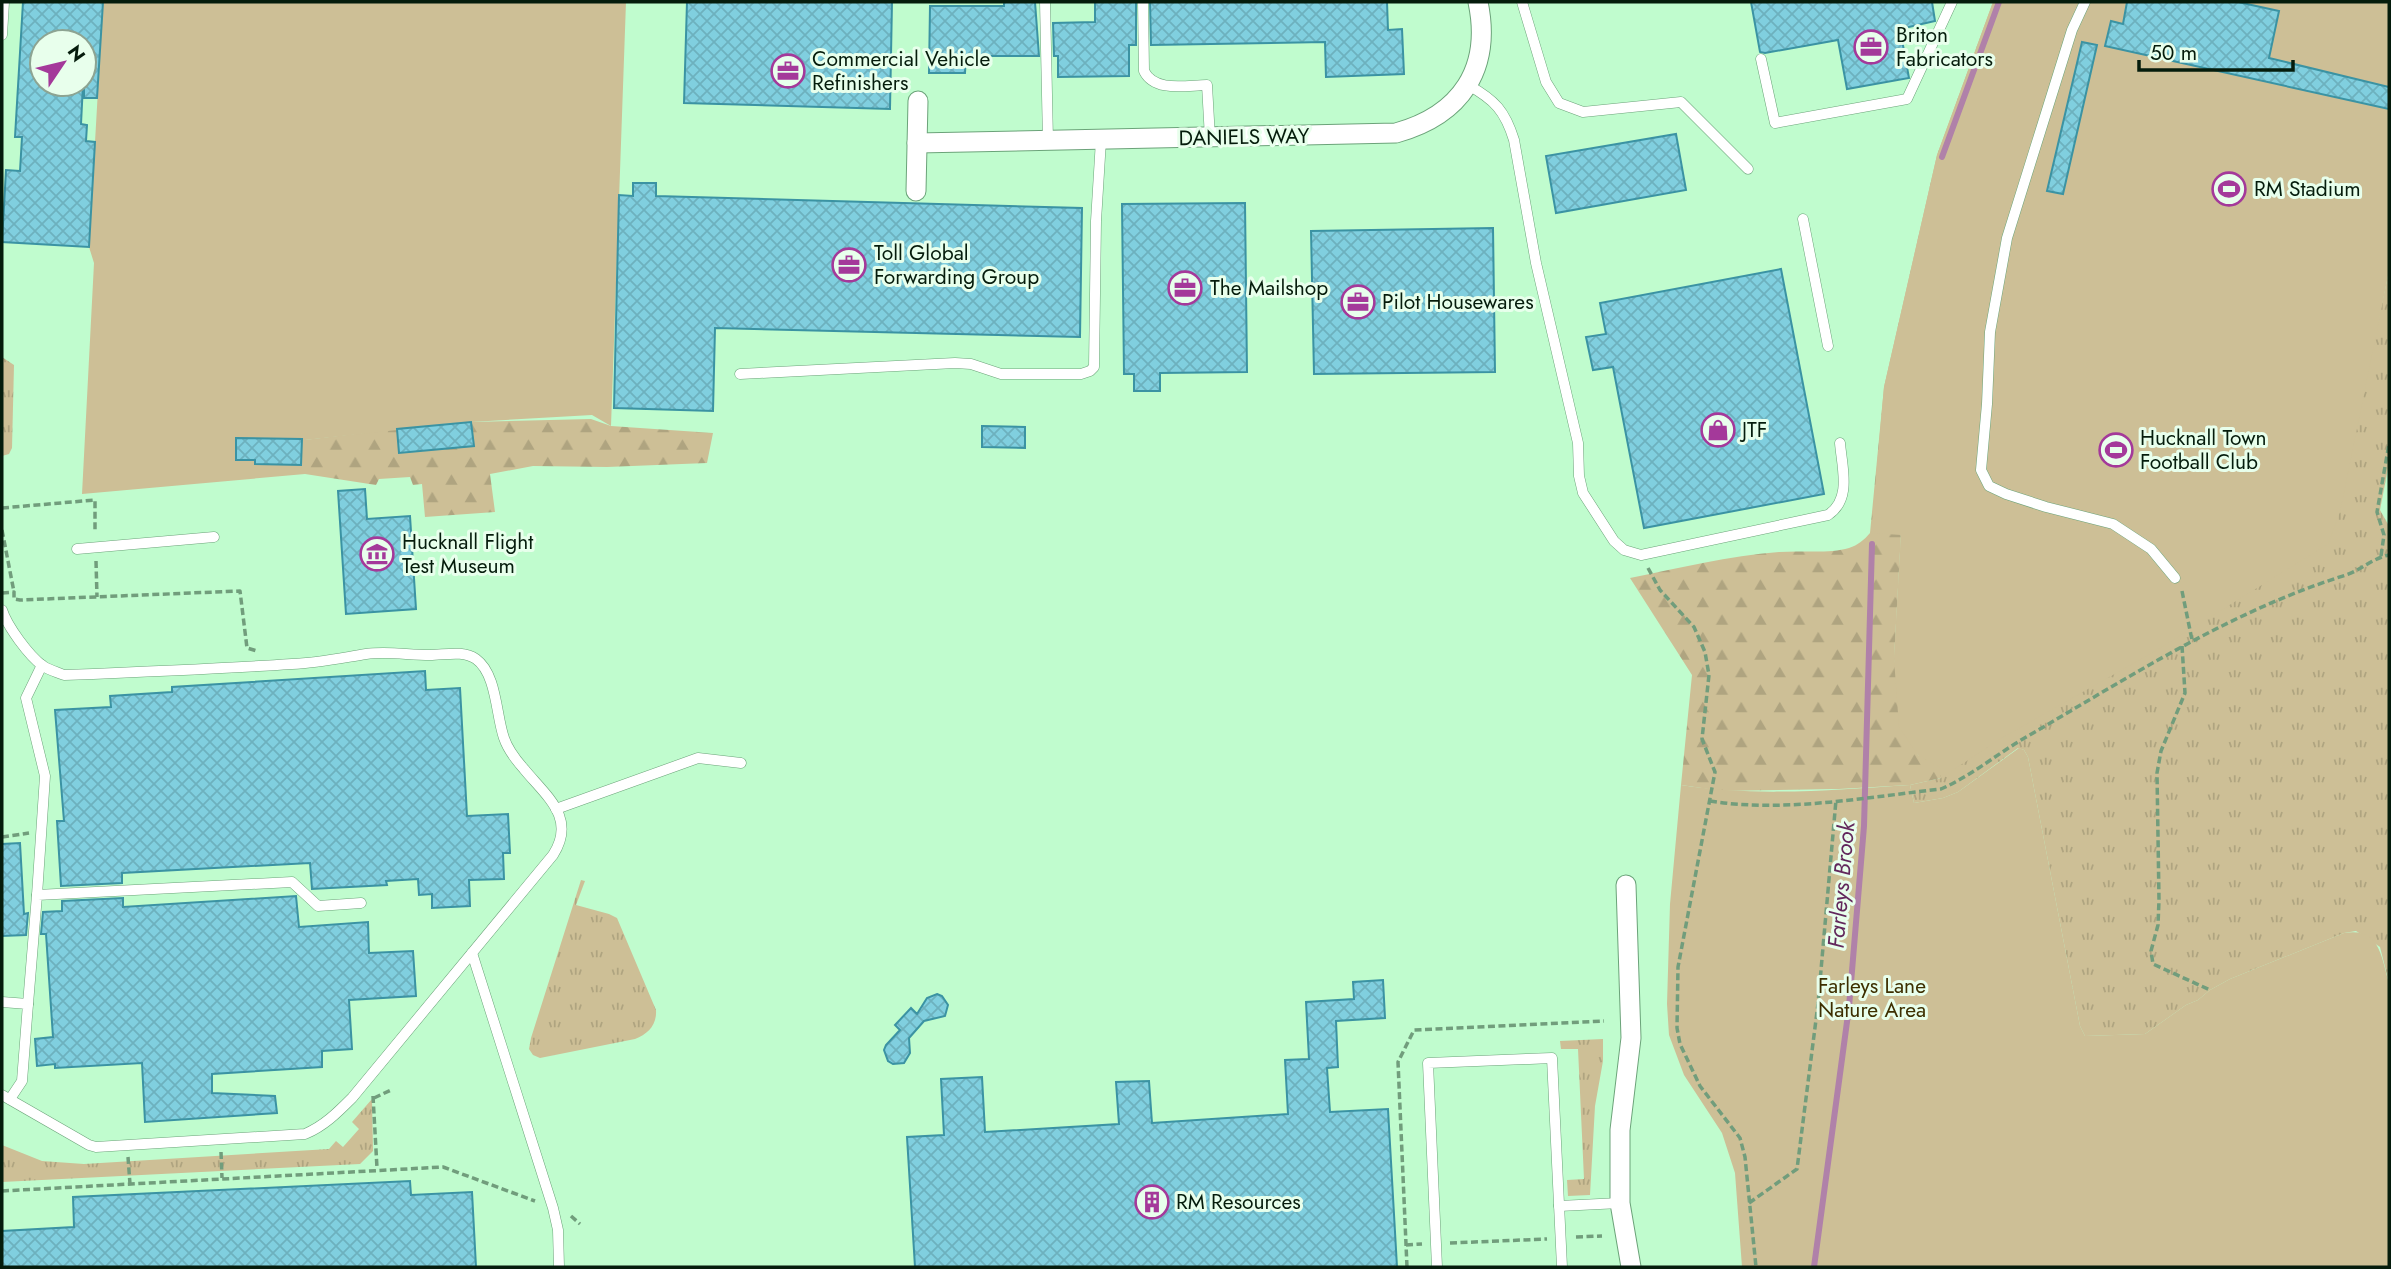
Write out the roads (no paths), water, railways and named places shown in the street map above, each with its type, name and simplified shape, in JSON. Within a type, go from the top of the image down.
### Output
[{"type":"street","name":"DANIELS WAY","points":[[917,143],[1396,133],[1434,118],[1459,97],[1468,85],[1475,72],[1481,49],[1478,2]]},
{"type":"street","points":[[916,191],[918,101]]},
{"type":"street","points":[[1626,885],[1631,1038],[1619,1130],[1620,1203],[1632,1267]]},
{"type":"lane","points":[[2,34],[4,2]]},
{"type":"lane","points":[[1045,2],[1048,141]]},
{"type":"lane","points":[[1143,2],[1144,71],[1147,77],[1159,85],[1208,85],[1210,138]]},
{"type":"lane","points":[[1522,2],[1546,82],[1559,103],[1583,113],[1681,102],[1748,169]]},
{"type":"lane","points":[[1761,59],[1774,123],[1907,99],[1952,2]]},
{"type":"lane","points":[[2085,2],[2072,30],[2007,238],[1990,331],[1981,470],[1989,486],[2006,494],[2113,524],[2151,549],[2175,578]]},
{"type":"lane","points":[[1468,85],[1498,106],[1514,140],[1536,263],[1578,443],[1579,476],[1583,493],[1614,541],[1624,550],[1641,555],[1828,515],[1837,509],[1843,494],[1840,443]]},
{"type":"lane","points":[[740,374],[955,363],[971,364],[1001,374],[1081,374],[1090,371],[1094,367],[1096,221],[1101,140]]},
{"type":"lane","points":[[1803,219],[1828,346]]},
{"type":"lane","points":[[77,548],[214,537]]},
{"type":"lane","points":[[2,610],[14,631],[42,665],[64,675],[328,662],[366,654],[465,654],[481,663],[489,678],[508,748],[560,815],[563,831],[558,846],[352,1098],[323,1125],[305,1135],[96,1147],[89,1145],[6,1097],[22,1081],[45,776],[26,698],[42,665]]},
{"type":"lane","points":[[556,809],[698,758],[741,763]]},
{"type":"lane","points":[[37,895],[292,882],[318,906],[361,903]]},
{"type":"lane","points":[[471,953],[552,1208],[558,1230],[559,1267]]},
{"type":"lane","points":[[2,1002],[28,1004]]},
{"type":"lane","points":[[1437,1267],[1428,1063],[1552,1058],[1562,1267]]},
{"type":"lane","points":[[1559,1206],[1620,1203]]},
{"type":"waterway","points":[[1942,157],[1999,2]]},
{"type":"waterway","name":"Farleys Brook","points":[[1814,1267],[1849,1007],[1864,826],[1872,544]]},
{"type":"place","name":"Briton Fabricators","points":[[1871,47]]},
{"type":"place","name":"Commercial Vehicle Refinishers","points":[[788,71]]},
{"type":"place","name":"RM Stadium","points":[[2229,189]]},
{"type":"place","name":"Toll Global Forwarding Group","points":[[849,265]]},
{"type":"place","name":"The Mailshop","points":[[1185,288]]},
{"type":"place","name":"Pilot Housewares","points":[[1358,302]]},
{"type":"place","name":"JTF","points":[[1718,430]]},
{"type":"place","name":"Hucknall Town Football Club","points":[[2116,450]]},
{"type":"place","name":"Hucknall Flight Test Museum","points":[[377,554]]},
{"type":"place","name":"RM Resources","points":[[1152,1202]]},
{"type":"park label","name":"Farleys Lane Nature Area","points":[[1872,998]]}]
